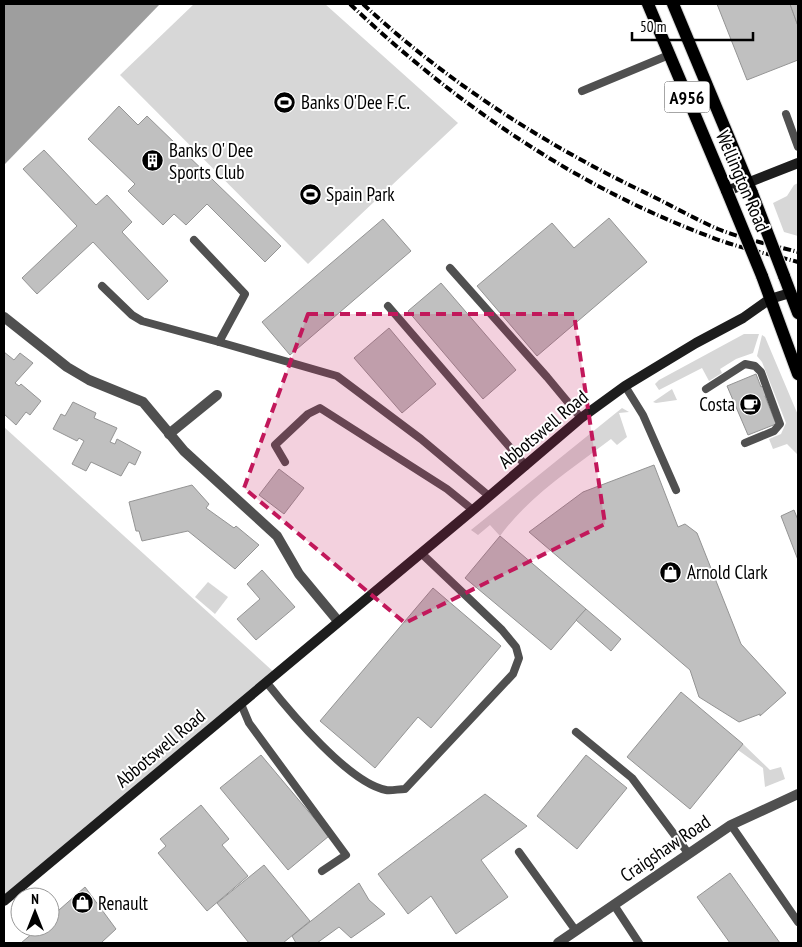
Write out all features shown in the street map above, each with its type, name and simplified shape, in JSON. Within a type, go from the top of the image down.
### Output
[{"type":"main road","name":"Wellington Road","points":[[648,4],[762,276],[798,374]]},
{"type":"main road","name":"Wellington Road","points":[[673,4],[798,313]]},
{"type":"street","points":[[727,191],[749,188],[798,163]]},
{"type":"street","name":"Abbotswell Road","points":[[4,901],[267,683],[338,621],[474,510],[581,418],[625,386],[696,343],[743,318],[770,299],[790,293]]},
{"type":"street","points":[[4,317],[67,367],[89,380],[143,402],[169,434],[226,490],[278,536],[299,574],[338,621]]},
{"type":"street","points":[[169,434],[217,395]]},
{"type":"street","name":"Craigshaw Road","points":[[558,943],[731,825],[798,794]]},
{"type":"lane","points":[[582,91],[669,55]]},
{"type":"lane","points":[[786,114],[798,148]]},
{"type":"lane","points":[[194,240],[245,294],[218,342]]},
{"type":"lane","points":[[450,268],[547,376],[581,418]]},
{"type":"lane","points":[[102,286],[132,316],[142,321],[337,376],[421,439],[489,496]]},
{"type":"lane","points":[[388,306],[526,466]]},
{"type":"lane","points":[[706,390],[744,364],[755,366],[761,372],[780,424],[774,431],[745,443]]},
{"type":"lane","points":[[625,386],[647,422],[676,490]]},
{"type":"lane","points":[[285,462],[275,445],[308,414],[320,408],[447,489],[474,510]]},
{"type":"lane","points":[[267,683],[289,710],[350,772],[385,790],[405,789],[513,674],[519,658],[516,647],[502,630],[421,553]]},
{"type":"lane","points":[[241,704],[249,723],[346,855],[322,871]]},
{"type":"lane","points":[[576,732],[632,778],[688,853]]},
{"type":"lane","points":[[731,825],[798,922]]},
{"type":"lane","points":[[519,852],[576,931]]},
{"type":"lane","points":[[614,905],[640,943]]},
{"type":"highlighted area","points":[[308,314],[574,314],[605,524],[405,623],[244,488]]},
{"type":"shaded area","points":[[4,4],[160,4],[4,165]]},
{"type":"shaded area","name":"Banks O'Dee F.C.","points":[[194,4],[325,4],[458,123],[308,264],[120,75]]},
{"type":"shaded area","points":[[798,183],[798,236],[784,232],[773,203],[787,196],[794,185]]},
{"type":"shaded area","points":[[744,334],[759,334],[753,353],[736,359],[720,369],[722,373],[709,381],[702,368],[659,390],[655,384],[659,380]]},
{"type":"shaded area","points":[[762,335],[765,337],[798,415],[798,455],[787,444],[773,449],[769,439],[781,434],[786,423],[762,362],[757,356]]},
{"type":"shaded area","points":[[672,389],[677,400],[653,402]]},
{"type":"shaded area","points":[[622,408],[629,412],[619,413],[627,437],[617,445],[611,439],[566,472],[524,508],[500,536],[490,525],[478,535],[471,530]]},
{"type":"shaded area","points":[[4,427],[276,674],[21,887],[10,887],[10,896],[4,901]]},
{"type":"shaded area","points":[[208,582],[228,597],[215,614],[195,597]]},
{"type":"shaded area","points":[[743,744],[770,770],[781,767],[785,779],[765,787],[763,768],[738,750]]},
{"type":"building","points":[[717,4],[790,4],[798,26],[798,60],[747,80]]},
{"type":"building","points":[[790,4],[798,4],[798,26]]},
{"type":"building","name":"Banks O' Dee Sports Club","points":[[119,106],[138,125],[147,116],[281,246],[265,262],[207,204],[186,225],[174,214],[163,225],[128,191],[135,184],[88,139]]},
{"type":"building","points":[[44,150],[96,205],[107,195],[132,222],[122,232],[168,281],[148,300],[93,242],[37,294],[22,278],[77,226],[23,169]]},
{"type":"building","points":[[609,218],[647,262],[537,356],[477,286],[552,223],[574,248]]},
{"type":"building","points":[[383,219],[411,251],[290,355],[262,322]]},
{"type":"building","points":[[441,283],[516,370],[483,399],[408,311]]},
{"type":"building","points":[[389,328],[436,384],[402,413],[354,358]]},
{"type":"building","points":[[4,352],[14,360],[20,353],[33,363],[15,383],[19,386],[21,384],[41,401],[30,415],[26,412],[16,425],[4,414]]},
{"type":"building","name":"Costa","points":[[756,374],[761,387],[764,385],[768,395],[765,396],[776,424],[748,435],[727,386]]},
{"type":"building","points":[[73,402],[96,413],[94,418],[117,428],[110,442],[115,444],[117,439],[141,452],[135,465],[129,462],[121,476],[91,462],[86,471],[72,464],[84,441],[79,438],[77,441],[53,429],[61,414],[65,416]]},
{"type":"building","points":[[654,465],[678,527],[685,524],[697,533],[741,644],[786,693],[760,716],[760,714],[739,722],[699,697],[690,670],[529,532],[583,492]]},
{"type":"building","points":[[279,469],[304,488],[284,514],[259,495]]},
{"type":"building","points":[[192,485],[209,504],[206,508],[234,528],[236,526],[259,545],[235,569],[188,531],[142,541],[139,531],[136,531],[129,502]]},
{"type":"building","points":[[794,510],[798,520],[798,560],[781,516]]},
{"type":"building","points":[[500,536],[586,609],[551,650],[465,578]]},
{"type":"building","points":[[262,570],[295,607],[256,640],[237,619],[260,599],[247,584]]},
{"type":"building","points":[[433,588],[501,646],[431,728],[418,717],[375,768],[320,721]]},
{"type":"building","points":[[586,609],[621,639],[611,651],[576,620]]},
{"type":"building","points":[[681,692],[743,744],[690,809],[627,757]]},
{"type":"building","points":[[261,755],[329,836],[288,870],[220,788]]},
{"type":"building","points":[[586,755],[627,788],[577,849],[537,816]]},
{"type":"building","points":[[485,794],[527,826],[481,860],[508,897],[456,934],[431,896],[408,914],[378,874]]},
{"type":"building","points":[[201,805],[229,839],[222,845],[248,876],[207,911],[158,853],[166,846],[160,839]]},
{"type":"building","points":[[264,865],[310,921],[283,943],[249,943],[217,903]]},
{"type":"building","points":[[730,873],[780,943],[730,943],[697,897]]},
{"type":"building","points":[[359,883],[369,900],[385,914],[351,938],[339,927],[317,943],[296,943],[292,936]]},
{"type":"building","name":"Renault","points":[[85,887],[116,929],[103,943],[21,943],[28,937],[60,937],[60,909]]},
{"type":"railway","points":[[350,4],[431,75],[474,108],[519,139],[565,167],[661,217],[743,248],[798,262]]},
{"type":"railway","points":[[363,4],[395,33],[463,86],[535,133],[573,155],[718,229],[747,239],[798,252]]},
{"type":"place","name":"Banks O'Dee F.C.","points":[[285,102]]},
{"type":"place","name":"Banks O' Dee Sports Club","points":[[153,161]]},
{"type":"place","name":"Spain Park","points":[[310,194]]},
{"type":"place","name":"Costa","points":[[751,404]]},
{"type":"place","name":"Arnold Clark","points":[[671,572]]},
{"type":"place","name":"Renault","points":[[82,903]]}]
